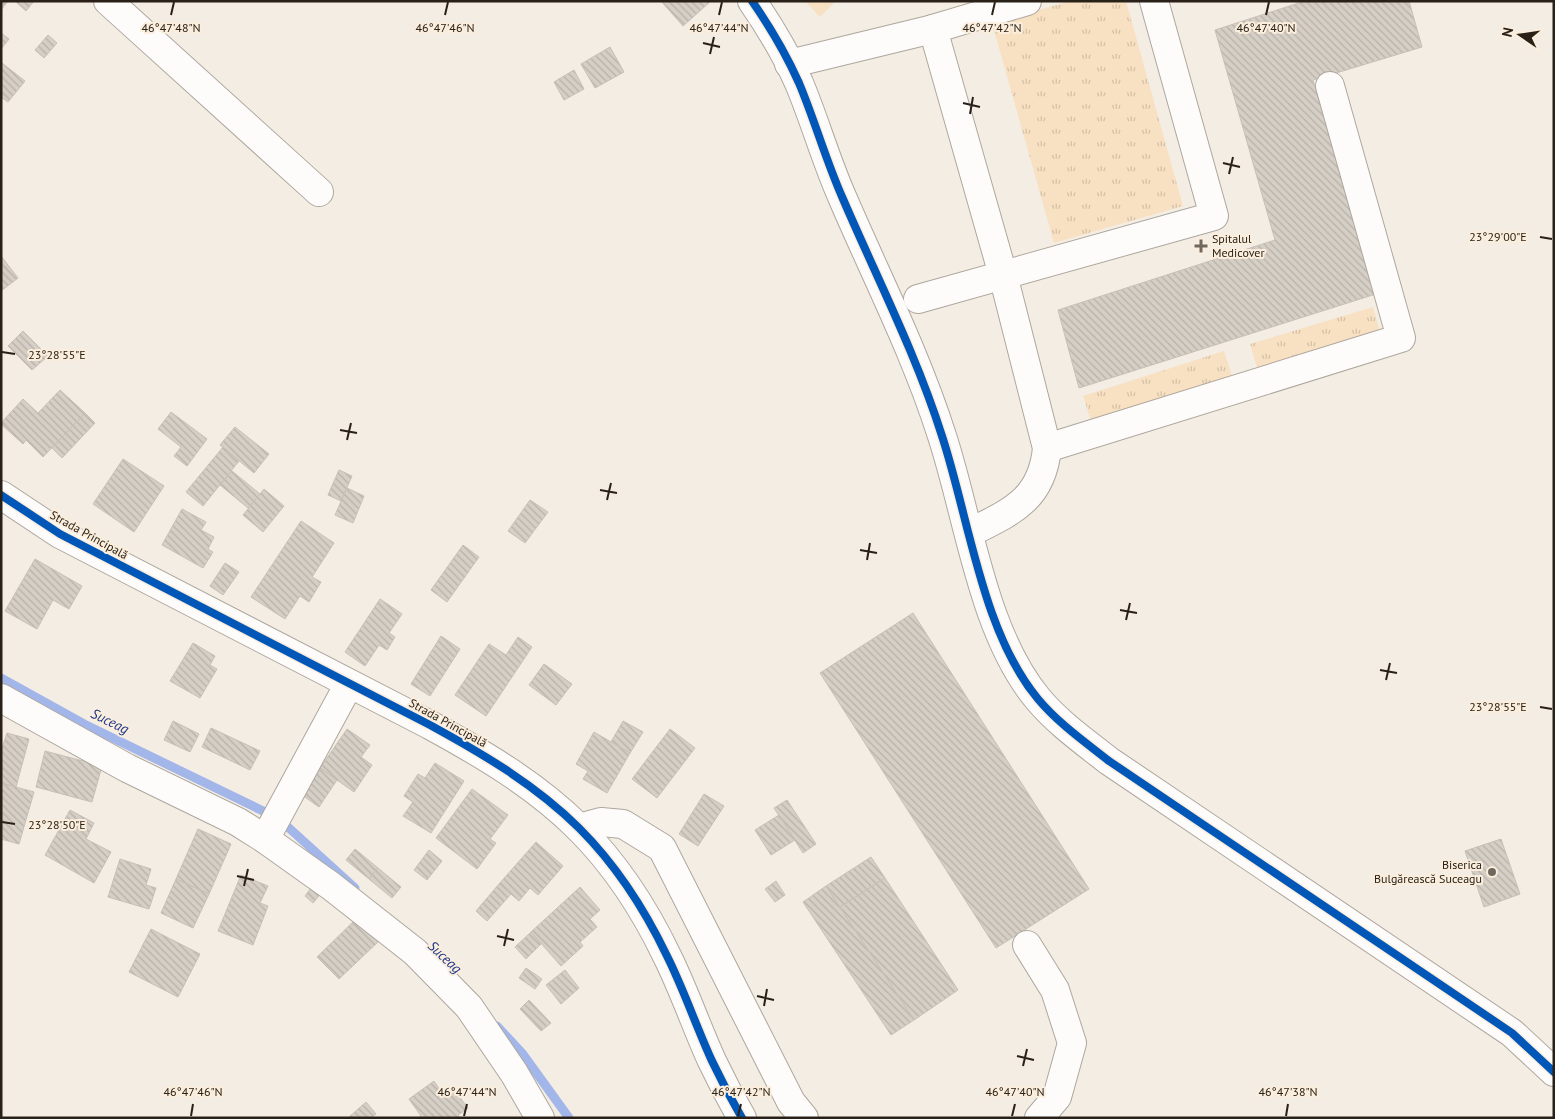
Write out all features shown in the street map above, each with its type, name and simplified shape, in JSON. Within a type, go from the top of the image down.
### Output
[{"type":"street","points":[[108,1],[319,192]]},
{"type":"street","points":[[752,1],[771,29],[798,83],[842,197],[922,378],[943,437],[991,610],[1020,674],[1038,700],[1068,729],[1109,761],[1512,1033],[1554,1072]]},
{"type":"street","points":[[789,64],[934,29],[1026,1]]},
{"type":"street","points":[[918,299],[1214,216],[1154,1]]},
{"type":"street","points":[[934,29],[1003,275],[1047,448],[1046,461],[1037,487],[1009,513],[969,533]]},
{"type":"street","points":[[1047,448],[1400,338],[1330,86]]},
{"type":"street","name":"Strada Principală","points":[[1,495],[60,534],[430,725],[508,770],[532,788],[579,828],[600,850],[619,875],[654,930],[712,1061],[742,1118]]},
{"type":"street","points":[[273,826],[349,684]]},
{"type":"street","points":[[1,698],[127,768],[238,822],[273,826],[331,886],[415,952],[469,1007],[514,1073],[540,1118]]},
{"type":"street","points":[[579,828],[601,822],[623,824],[662,848],[791,1102],[804,1118]]},
{"type":"street","points":[[1027,945],[1055,990],[1072,1043],[1057,1097],[1039,1118]]},
{"type":"green space","points":[[805,1],[836,1],[820,17]]},
{"type":"green space","points":[[1071,1],[1126,1],[1183,206],[1054,243],[992,23]]},
{"type":"green space","points":[[1373,307],[1381,336],[1259,374],[1250,344]]},
{"type":"green space","points":[[1224,351],[1233,379],[1092,424],[1083,396]]},
{"type":"building","points":[[1,1],[8,1],[1,10]]},
{"type":"building","points":[[15,1],[34,1],[26,11]]},
{"type":"building","points":[[661,1],[711,1],[683,26]]},
{"type":"building","points":[[1305,1],[1409,1],[1422,47],[1313,80],[1376,294],[1079,388],[1058,310],[1275,240],[1215,30]]},
{"type":"building","points":[[1,33],[9,39],[1,49]]},
{"type":"building","points":[[48,35],[57,43],[44,58],[35,50]]},
{"type":"building","points":[[610,47],[624,72],[595,88],[581,64]]},
{"type":"building","points":[[2,63],[25,81],[8,102],[1,97]]},
{"type":"building","points":[[574,70],[584,89],[564,100],[554,82]]},
{"type":"building","points":[[1,256],[18,278],[1,291]]},
{"type":"building","points":[[23,331],[48,356],[32,370],[8,346]]},
{"type":"building","points":[[60,390],[85,413],[43,457],[26,440],[23,444],[1,423],[23,399],[38,413]]},
{"type":"building","points":[[171,412],[207,439],[187,466],[174,456],[181,447],[158,429]]},
{"type":"building","points":[[85,413],[95,423],[62,458],[52,448]]},
{"type":"building","points":[[235,427],[269,454],[254,473],[220,445]]},
{"type":"building","points":[[223,447],[239,461],[203,506],[186,492]]},
{"type":"building","points":[[123,459],[164,486],[134,532],[93,504]]},
{"type":"building","points":[[339,470],[352,476],[341,501],[328,495]]},
{"type":"building","points":[[232,471],[260,494],[248,508],[220,485]]},
{"type":"building","points":[[347,488],[364,496],[353,523],[335,515]]},
{"type":"building","points":[[264,489],[284,506],[263,532],[243,515]]},
{"type":"building","points":[[530,500],[548,512],[525,543],[508,531]]},
{"type":"building","points":[[182,509],[206,522],[201,530],[214,537],[208,549],[213,552],[203,568],[162,545]]},
{"type":"building","points":[[301,521],[334,543],[312,577],[321,582],[309,602],[300,596],[285,619],[251,597]]},
{"type":"building","points":[[463,545],[479,557],[447,602],[431,590]]},
{"type":"building","points":[[35,559],[82,586],[69,609],[53,600],[37,629],[5,611]]},
{"type":"building","points":[[225,563],[239,572],[223,595],[210,586]]},
{"type":"building","points":[[380,599],[402,614],[389,633],[395,637],[387,650],[379,645],[365,666],[345,652]]},
{"type":"building","points":[[913,613],[1089,889],[996,948],[820,673]]},
{"type":"building","points":[[441,636],[460,649],[430,696],[411,684]]},
{"type":"building","points":[[518,637],[532,647],[486,716],[455,695],[489,644],[506,655]]},
{"type":"building","points":[[193,643],[215,656],[210,665],[217,669],[200,698],[170,681]]},
{"type":"building","points":[[544,664],[572,684],[556,705],[529,685]]},
{"type":"building","points":[[173,721],[199,734],[190,752],[164,740]]},
{"type":"building","points":[[623,721],[643,732],[630,753],[611,742]]},
{"type":"building","points":[[211,728],[260,751],[250,770],[202,747]]},
{"type":"building","points":[[347,729],[370,745],[361,757],[372,765],[354,792],[320,768]]},
{"type":"building","points":[[670,729],[695,748],[657,798],[632,779]]},
{"type":"building","points":[[594,732],[630,753],[607,793],[583,779],[588,771],[576,764]]},
{"type":"building","points":[[7,733],[29,739],[16,787],[1,783],[1,752]]},
{"type":"building","points":[[45,751],[102,766],[92,802],[36,787]]},
{"type":"building","points":[[435,763],[464,781],[431,833],[403,816],[413,802],[404,796],[418,774],[425,778]]},
{"type":"building","points":[[320,768],[337,780],[319,807],[302,795]]},
{"type":"building","points":[[1,783],[34,792],[19,844],[1,839]]},
{"type":"building","points":[[472,789],[508,815],[490,839],[496,843],[477,869],[436,838]]},
{"type":"building","points":[[704,794],[724,806],[698,846],[679,834]]},
{"type":"building","points":[[787,800],[816,844],[803,853],[774,808]]},
{"type":"building","points":[[70,810],[94,823],[86,839],[111,852],[94,883],[45,855]]},
{"type":"building","points":[[779,815],[795,840],[771,855],[755,830]]},
{"type":"building","points":[[198,829],[231,844],[209,894],[176,879]]},
{"type":"building","name":"Biserica Bulgărească Suceagu","points":[[1501,839],[1520,894],[1484,907],[1465,851]]},
{"type":"building","points":[[536,842],[563,866],[538,895],[530,888],[519,901],[499,884]]},
{"type":"building","points":[[355,849],[378,868],[369,879],[346,860]]},
{"type":"building","points":[[429,850],[442,861],[427,880],[414,870]]},
{"type":"building","points":[[871,857],[885,878],[840,907],[826,886]]},
{"type":"building","points":[[120,859],[151,869],[146,885],[156,888],[149,909],[108,897]]},
{"type":"building","points":[[378,868],[401,887],[392,898],[369,879]]},
{"type":"building","points":[[241,875],[268,886],[260,903],[268,906],[253,945],[218,931]]},
{"type":"building","points":[[885,878],[958,990],[914,1020],[840,907]]},
{"type":"building","points":[[176,879],[209,894],[193,928],[161,913]]},
{"type":"building","points":[[776,881],[785,895],[775,902],[765,889]]},
{"type":"building","points":[[314,884],[323,891],[313,903],[305,896]]},
{"type":"building","points":[[499,884],[511,894],[487,921],[476,911]]},
{"type":"building","points":[[826,886],[914,1020],[891,1035],[803,902]]},
{"type":"building","points":[[580,887],[600,910],[590,919],[597,927],[580,942],[583,946],[561,966],[531,932]]},
{"type":"building","points":[[357,918],[379,941],[339,979],[317,957]]},
{"type":"building","points":[[151,929],[200,954],[178,997],[129,972]]},
{"type":"building","points":[[531,932],[541,944],[526,959],[515,947]]},
{"type":"building","points":[[526,968],[542,979],[535,989],[519,978]]},
{"type":"building","points":[[565,970],[579,988],[561,1004],[546,985]]},
{"type":"building","points":[[529,1000],[551,1023],[541,1031],[520,1009]]},
{"type":"building","points":[[434,1081],[445,1098],[455,1091],[468,1108],[458,1115],[460,1118],[418,1118],[421,1116],[409,1099]]},
{"type":"building","points":[[366,1102],[376,1114],[370,1118],[349,1117]]},
{"type":"waterway","name":"Suceag","points":[[1,678],[84,724],[263,811],[289,828],[355,888]]},
{"type":"waterway","name":"Suceag","points":[[497,1026],[522,1053],[569,1118]]},
{"type":"cycle path","points":[[752,1],[777,41],[799,83],[837,185],[920,375],[952,468],[990,608],[1003,641],[1019,672],[1038,699],[1063,724],[1109,761],[1512,1033],[1554,1072]]},
{"type":"cycle path","points":[[1,495],[60,534],[450,736],[508,771],[562,812],[593,842],[639,905],[673,969],[712,1061],[742,1118]]},
{"type":"place","name":"Spitalul Medicover","points":[[1201,246]]},
{"type":"place","name":"Biserica Bulgărească Suceagu","points":[[1492,872]]}]
